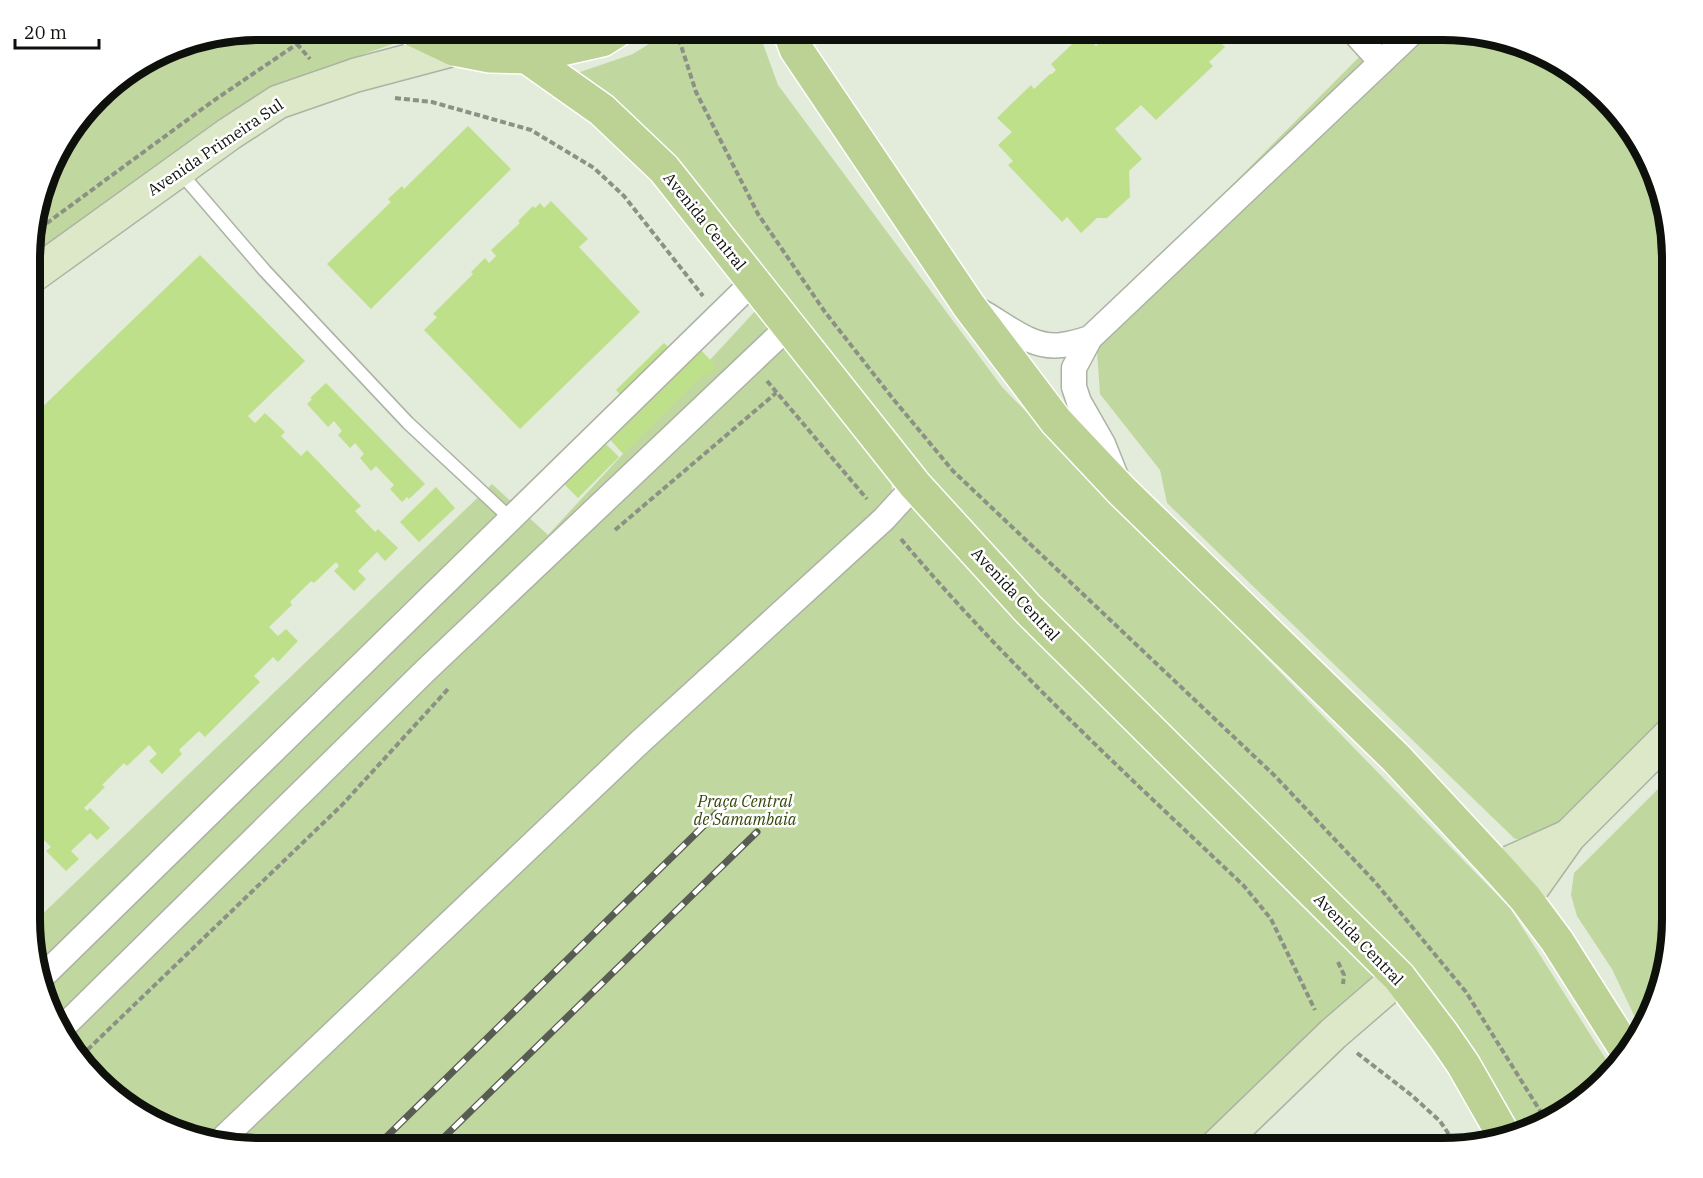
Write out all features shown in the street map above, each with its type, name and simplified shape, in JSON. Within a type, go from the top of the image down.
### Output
[{"type":"main road","points":[[435,40],[454,49],[490,56],[527,57],[602,40]]},
{"type":"main road","points":[[793,40],[796,49],[837,111],[969,306],[1056,421],[1121,490],[1396,758],[1498,868],[1525,898],[1557,940],[1623,1044]]},
{"type":"main road","name":"Avenida Central","points":[[527,57],[602,110],[664,169],[915,485],[1028,609],[1399,977],[1456,1054],[1501,1130]]},
{"type":"street","points":[[1361,40],[1381,62]]},
{"type":"street","points":[[1121,490],[1104,444],[1079,402],[1074,387],[1074,368],[1090,338],[1404,40]]},
{"type":"street","name":"Avenida Primeira Sul","points":[[40,270],[178,170],[278,102],[356,75],[454,49]]},
{"type":"street","points":[[47,971],[754,281]]},
{"type":"street","points":[[969,306],[1034,342],[1061,345],[1090,338]]},
{"type":"street","points":[[67,1023],[417,679],[789,326]]},
{"type":"street","points":[[226,1135],[640,741],[884,519],[915,485]]},
{"type":"street","points":[[1525,898],[1569,836],[1662,742]]},
{"type":"street","points":[[1498,868],[1569,836]]},
{"type":"street","points":[[1225,1138],[1333,1034],[1399,977]]},
{"type":"lane","points":[[178,170],[265,271],[408,423],[511,519]]},
{"type":"path","points":[[679,40],[696,92],[758,214],[825,312],[894,400],[953,471],[1275,776],[1375,882],[1466,992],[1542,1114]]},
{"type":"path","points":[[43,226],[213,101],[297,44]]},
{"type":"path","points":[[390,98],[432,102],[531,130],[594,168],[624,196],[718,316]]},
{"type":"path","points":[[752,362],[945,591],[1037,688],[1244,886],[1271,919],[1312,1006],[1333,1034],[1410,1094],[1440,1121],[1451,1137]]},
{"type":"path","points":[[612,532],[776,393]]},
{"type":"path","points":[[86,1052],[342,805],[452,684]]},
{"type":"green space","points":[[392,40],[396,43],[276,84],[40,257],[42,231],[48,203],[57,176],[70,150],[95,115],[138,77],[189,52],[231,42]]},
{"type":"green space","points":[[655,40],[762,40],[778,85],[1002,387],[1510,908],[1608,1063],[1588,1083],[1565,1101],[1517,1125],[1430,994],[936,499],[577,73],[633,54]]},
{"type":"green space","points":[[1376,40],[1472,42],[1514,52],[1565,77],[1608,115],[1626,138],[1651,189],[1661,231],[1662,732],[1543,838],[1515,839],[1167,503],[1160,470],[1100,394],[1095,323]]},
{"type":"green space","name":"Praça Central de Samambaia","points":[[758,308],[891,477],[892,491],[931,523],[1370,955],[1375,978],[1224,1138],[260,1138],[231,1136],[189,1126],[138,1101],[95,1063],[77,1040],[63,1015],[48,975],[42,947],[40,916],[492,484],[548,535]]},
{"type":"green space","points":[[1662,785],[1661,947],[1651,989],[1637,1021],[1612,969],[1577,916],[1571,895],[1574,873]]},
{"type":"building","points":[[1077,40],[1090,40],[1096,46],[1102,40],[1218,40],[1225,47],[1209,62],[1213,66],[1156,120],[1141,105],[1115,129],[1142,159],[1129,171],[1130,197],[1107,218],[1097,218],[1081,233],[1067,217],[1062,222],[1008,165],[1013,161],[998,145],[1012,132],[997,118],[1031,85],[1034,89],[1052,74],[1056,70],[1051,64]]},
{"type":"building","points":[[468,126],[511,169],[371,309],[327,264],[391,202],[388,199],[402,186],[404,189]]},
{"type":"building","points":[[551,201],[588,239],[579,247],[640,312],[520,429],[424,330],[437,317],[433,314],[473,274],[471,272],[485,258],[489,263],[496,256],[491,250],[520,223],[518,221],[533,206],[535,208],[540,203],[544,208]]},
{"type":"building","points":[[200,255],[305,361],[248,416],[255,423],[265,413],[285,432],[281,436],[301,456],[307,450],[361,506],[355,511],[375,532],[378,529],[398,548],[385,561],[377,552],[358,571],[366,579],[354,591],[334,571],[339,566],[336,562],[314,583],[311,581],[290,602],[292,605],[269,627],[278,636],[286,629],[298,641],[278,662],[273,657],[254,676],[260,682],[205,737],[199,731],[179,750],[182,754],[162,774],[149,761],[157,754],[149,745],[127,766],[124,763],[102,785],[105,787],[84,808],[87,811],[90,808],[110,828],[97,840],[90,833],[71,851],[79,859],[66,871],[46,851],[51,847],[40,836],[40,409]]},
{"type":"building","points":[[664,343],[679,358],[631,406],[616,390]]},
{"type":"building","points":[[698,347],[716,368],[707,377],[704,374],[623,454],[607,436]]},
{"type":"building","points":[[326,383],[425,484],[409,499],[407,497],[402,502],[390,489],[394,485],[376,466],[371,471],[360,458],[364,454],[355,443],[350,448],[338,435],[342,431],[334,421],[328,427],[307,404],[312,399],[310,398]]},
{"type":"building","points":[[601,439],[619,457],[578,498],[560,480]]},
{"type":"building","points":[[436,487],[455,508],[419,542],[400,522]]},
{"type":"railway","points":[[385,1138],[726,804]]},
{"type":"railway","points":[[443,1138],[757,832]]}]
